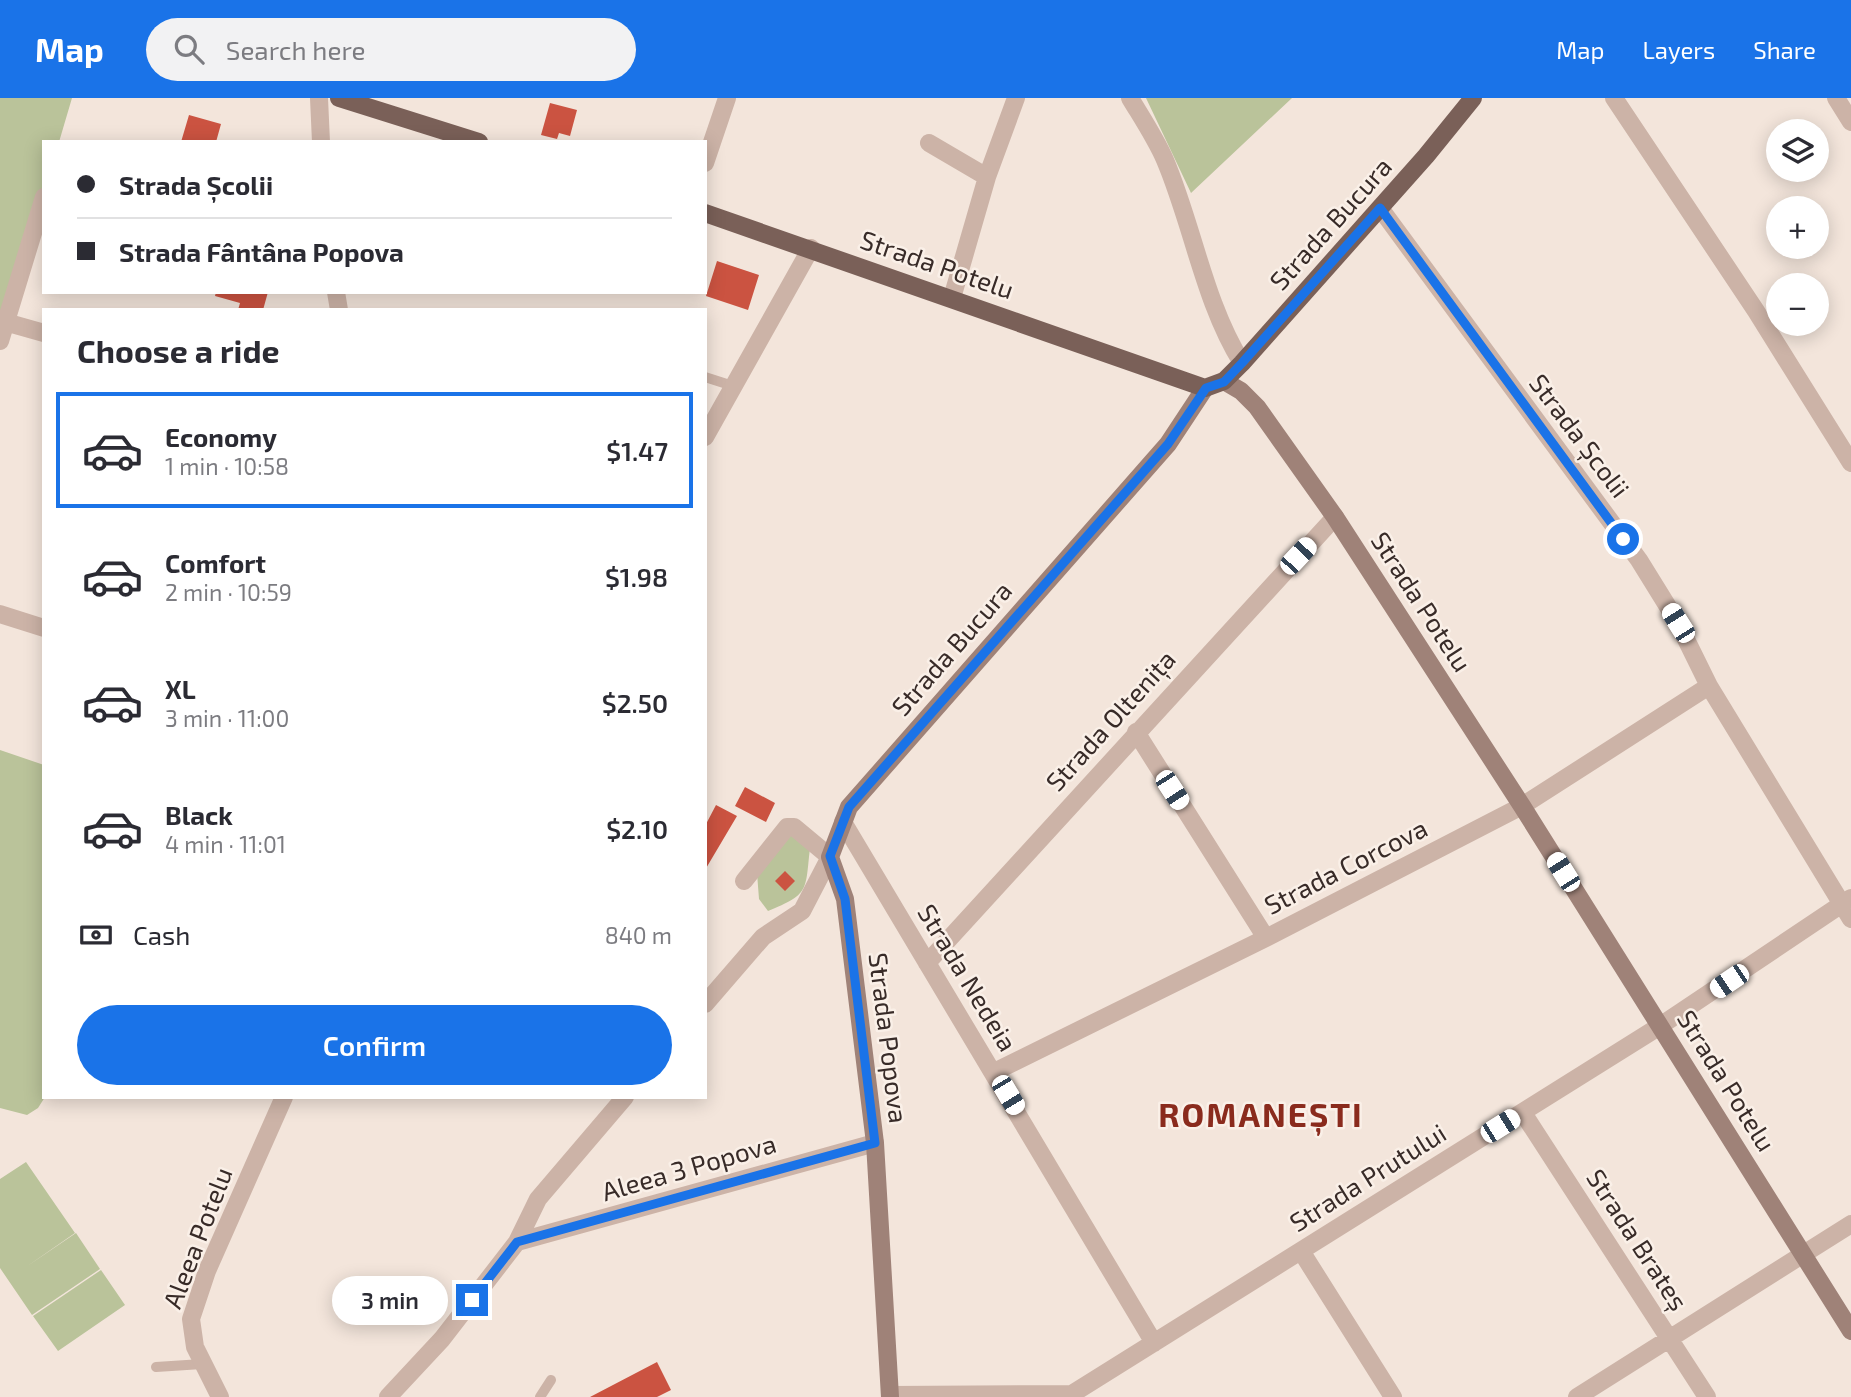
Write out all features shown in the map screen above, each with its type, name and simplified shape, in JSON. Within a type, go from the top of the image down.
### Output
[{"type":"main road","points":[[339,98],[473,140]]},
{"type":"main road","name":"Strada Bucura","points":[[1224,382],[1380,208],[1473,98]]},
{"type":"main road","name":"Strada Potelu","points":[[707,214],[1206,388]]},
{"type":"main road","points":[[1206,388],[1224,382]]},
{"type":"street","points":[[318,98],[321,140]]},
{"type":"street","points":[[707,157],[727,98]]},
{"type":"street","points":[[952,298],[987,177],[1016,98]]},
{"type":"street","points":[[1130,98],[1165,159],[1201,265],[1232,347],[1242,363]]},
{"type":"street","points":[[1614,98],[1756,311],[1851,463]]},
{"type":"street","points":[[1836,98],[1851,122]]},
{"type":"street","points":[[929,143],[987,177]]},
{"type":"street","points":[[0,341],[42,203]]},
{"type":"street","name":"Strada Școlii","points":[[1380,208],[1639,560],[1678,623],[1710,686],[1848,907]]},
{"type":"street","points":[[707,433],[811,248]]},
{"type":"street","points":[[5,322],[42,332]]},
{"type":"street","name":"Strada Potelu","points":[[1224,382],[1241,391],[1256,407],[1335,517],[1522,806],[1851,1331]]},
{"type":"street","name":"Strada Bucura","points":[[830,856],[843,822],[858,797],[1168,444],[1206,388]]},
{"type":"street","name":"Strada Oltenița","points":[[927,963],[1335,517]]},
{"type":"street","points":[[0,614],[42,627]]},
{"type":"street","name":"Strada Corcova","points":[[993,1072],[1266,938],[1522,806],[1710,686]]},
{"type":"street","points":[[1136,732],[1266,938]]},
{"type":"street","name":"Strada Nedeia","points":[[843,822],[1154,1343]]},
{"type":"street","points":[[707,1002],[763,937],[802,911],[830,856],[794,827],[787,827],[744,881]]},
{"type":"street","name":"Strada Popova","points":[[830,856],[845,899],[875,1143],[890,1396]]},
{"type":"street","name":"Strada Prutului","points":[[890,1396],[1073,1395],[1848,907]]},
{"type":"street","name":"Aleea Potelu","points":[[220,1397],[195,1347],[191,1319],[207,1271],[283,1099]]},
{"type":"street","points":[[388,1397],[442,1339],[517,1242],[538,1199],[623,1099]]},
{"type":"street","name":"Strada Brateș","points":[[1523,1113],[1707,1397]]},
{"type":"street","name":"Aleea 3 Popova","points":[[517,1242],[875,1143]]},
{"type":"street","points":[[1577,1397],[1668,1337],[1851,1224]]},
{"type":"street","points":[[1301,1251],[1393,1397]]},
{"type":"lane","points":[[707,378],[733,386]]},
{"type":"lane","points":[[156,1367],[202,1364]]},
{"type":"lane","points":[[540,1397],[551,1380]]},
{"type":"green space","points":[[0,98],[72,98],[60,140],[42,140],[42,196],[0,330]]},
{"type":"green space","points":[[1146,98],[1292,98],[1191,193]]},
{"type":"green space","points":[[0,750],[42,764],[44,1099],[38,1108],[27,1115],[0,1108]]},
{"type":"green space","points":[[792,834],[810,848],[806,882],[792,900],[768,911],[759,899],[757,873]]},
{"type":"green space","points":[[26,1162],[75,1233],[26,1267],[76,1233],[100,1269],[32,1315],[0,1268],[0,1179]]},
{"type":"green space","points":[[101,1270],[125,1305],[58,1351],[33,1316]]},
{"type":"building","points":[[550,103],[577,110],[570,136],[559,133],[557,139],[541,135]]},
{"type":"building","points":[[189,115],[221,124],[217,140],[182,140]]},
{"type":"building","points":[[717,261],[759,275],[748,310],[706,296]]},
{"type":"building","points":[[267,294],[264,308],[239,308],[240,303],[215,296]]},
{"type":"building","points":[[745,787],[775,803],[766,822],[735,806]]},
{"type":"building","points":[[716,805],[737,816],[707,867],[707,822]]},
{"type":"building","points":[[785,871],[795,881],[785,891],[775,881]]},
{"type":"building","points":[[657,1362],[671,1390],[657,1397],[590,1397]]},
{"type":"district","name":"ROMANEȘTI","points":[[1261,1115]]},
{"type":"route","points":[[472,1300],[517,1242],[875,1143],[845,899],[830,856],[849,807],[1168,444],[1206,388],[1224,382],[1380,208],[1623,539]]}]
